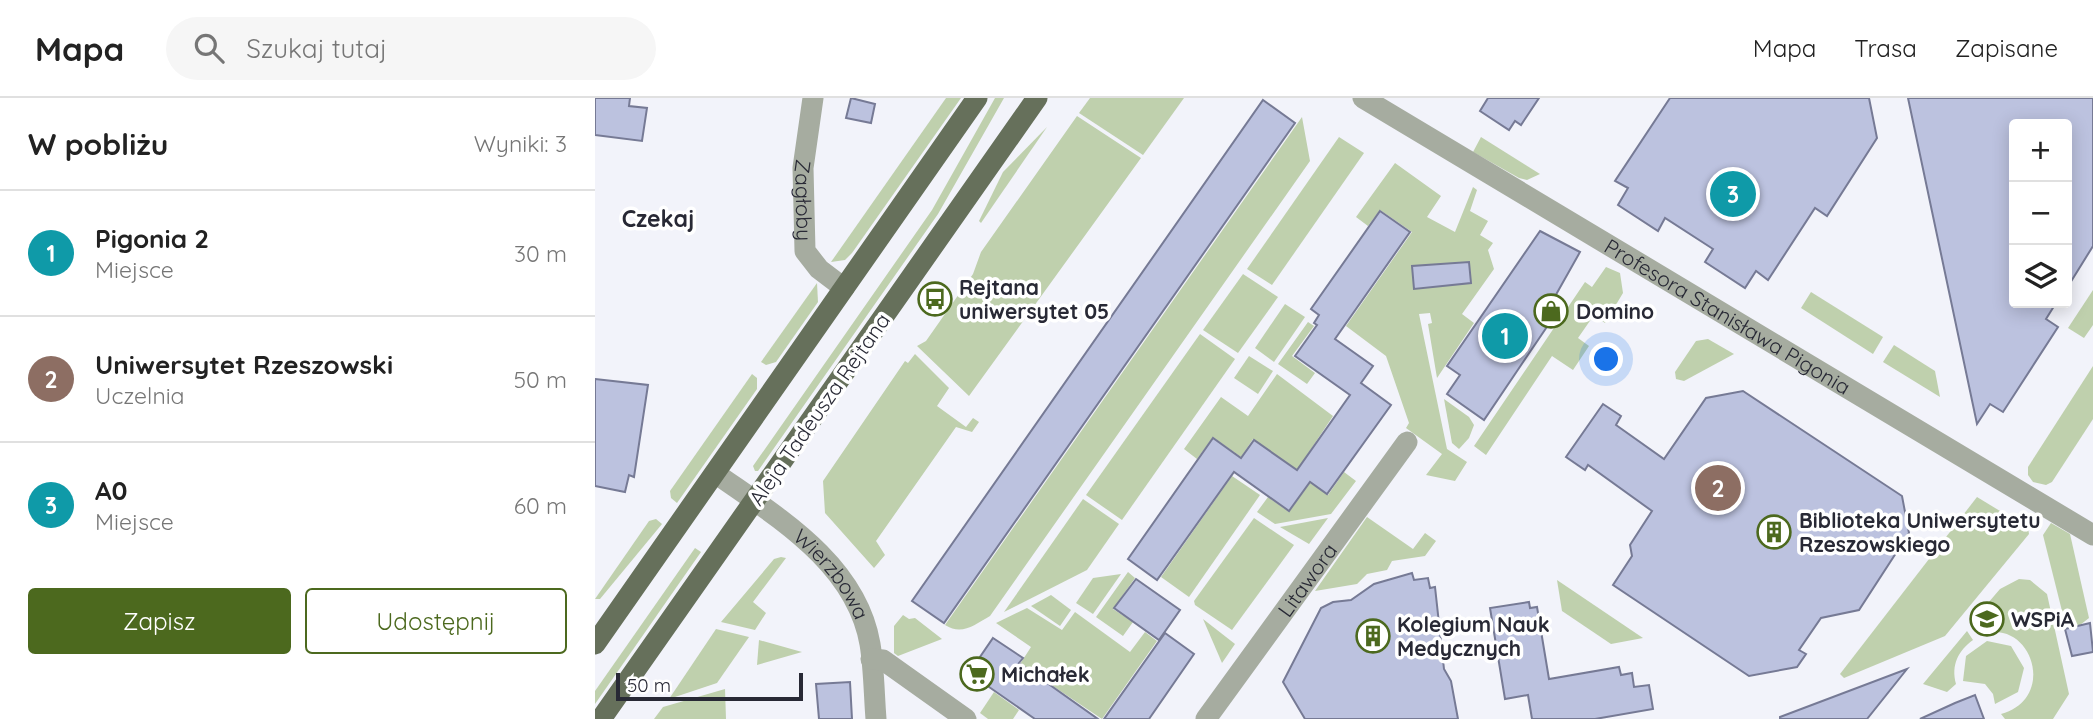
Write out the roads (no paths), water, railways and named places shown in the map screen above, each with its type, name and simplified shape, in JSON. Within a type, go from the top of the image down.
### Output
[{"type":"main road","points":[[595,644],[977,98]]},
{"type":"main road","name":"Aleja Tadeusza Rejtana","points":[[601,719],[1037,98]]},
{"type":"street","name":"Zagłoby","points":[[813,98],[803,169],[805,251],[819,269],[844,288]]},
{"type":"street","name":"Profesora Stanisława Pigonia","points":[[1363,98],[2093,535]]},
{"type":"street","name":"Litawora","points":[[1206,719],[1407,442]]},
{"type":"street","name":"Wierzbowa","points":[[715,472],[755,501],[838,571],[861,612],[871,660],[876,719]]},
{"type":"street","points":[[871,660],[883,660],[966,719]]},
{"type":"place","name":"A0","points":[[1733,194]]},
{"type":"place","name":"Rejtana uniwersytet 05","points":[[935,299]]},
{"type":"place","name":"Domino","points":[[1551,311]]},
{"type":"place","name":"Pigonia 2","points":[[1505,336]]},
{"type":"place","name":"Uniwersytet Rzeszowski","points":[[1718,488]]},
{"type":"place","name":"Biblioteka Uniwersytetu Rzeszowskiego","points":[[1774,532]]},
{"type":"place","name":"WSPiA","points":[[1987,619]]},
{"type":"place","name":"Kolegium Nauk Medycznych","points":[[1373,636]]},
{"type":"place","name":"Michałek","points":[[977,674]]},
{"type":"district","name":"Czekaj","points":[[658,218]]}]
